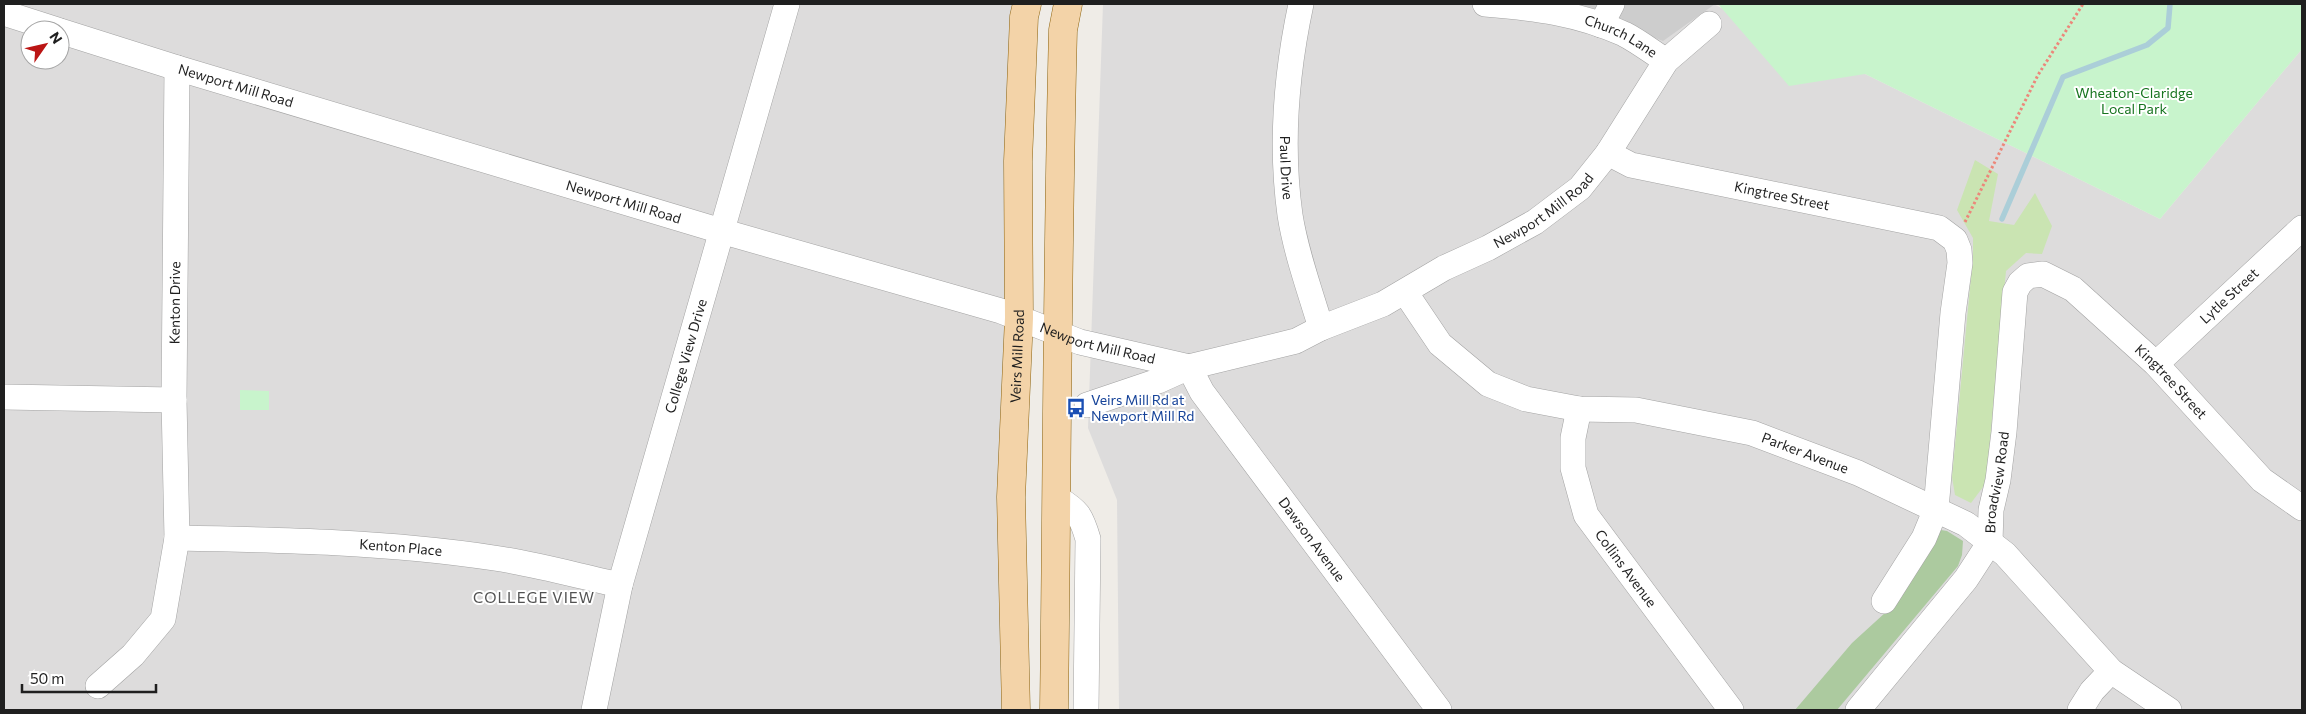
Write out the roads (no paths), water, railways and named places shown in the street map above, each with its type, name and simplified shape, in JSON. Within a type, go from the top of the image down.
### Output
[{"type":"main road","name":"Veirs Mill Road","points":[[1016,710],[1011,497],[1019,318],[1018,161],[1024,17],[1027,4]]},
{"type":"main road","points":[[1054,710],[1058,228],[1063,30],[1068,4]]},
{"type":"street","name":"College View Drive","points":[[594,710],[620,586],[787,4]]},
{"type":"street","name":"Paul Drive","points":[[1301,4],[1290,52],[1285,101],[1284,150],[1290,216],[1321,328]]},
{"type":"street","name":"Church Lane","points":[[1485,4],[1606,14],[1626,35],[1666,61]]},
{"type":"street","name":"Newport Mill Road","points":[[4,13],[27,20]]},
{"type":"street","name":"Newport Mill Road","points":[[1087,405],[1158,381],[1189,367],[1296,341],[1321,328],[1383,304],[1444,268],[1488,248],[1535,222],[1580,188],[1608,153],[1666,61],[1709,24]]},
{"type":"street","name":"Newport Mill Road","points":[[70,34],[176,68],[1019,318],[1080,342],[1189,367]]},
{"type":"street","name":"Kenton Drive","points":[[98,686],[133,655],[163,620],[177,538],[174,400],[176,68]]},
{"type":"street","name":"Kingtree Street","points":[[1608,153],[1631,165],[1939,228],[1956,240],[1960,250],[1960,263],[1952,314],[1936,510]]},
{"type":"street","name":"Lytle Street","points":[[2156,364],[2302,228]]},
{"type":"street","name":"Kingtree Street","points":[[2028,276],[2043,274],[2074,289],[2156,364],[2262,480],[2302,508]]},
{"type":"street","name":"Broadview Road","points":[[1858,710],[1966,579],[1990,542],[1991,510],[1998,480],[2004,432],[2015,292],[2020,283],[2028,276]]},
{"type":"street","name":"Parker Avenue","points":[[1405,292],[1440,344],[1488,384],[1526,400],[1579,409],[1636,410],[1752,433],[1858,473],[1966,524],[2005,554],[2111,672],[2169,710]]},
{"type":"street","name":"Dawson Avenue","points":[[1189,367],[1202,392],[1439,710]]},
{"type":"street","points":[[4,397],[174,400]]},
{"type":"street","name":"Collins Avenue","points":[[1579,409],[1573,438],[1572,468],[1586,515],[1731,710]]},
{"type":"street","points":[[1057,498],[1074,508],[1082,518],[1088,539],[1086,710]]},
{"type":"street","points":[[1884,601],[1924,538],[1936,510]]},
{"type":"street","name":"Kenton Place","points":[[177,538],[334,541],[408,547],[496,558],[620,586]]},
{"type":"street","points":[[2080,710],[2092,691],[2111,672]]},
{"type":"waterway","points":[[2002,219],[2063,77],[2147,45],[2168,28],[2170,4]]},
{"type":"place","name":"Veirs Mill Rd at Newport Mill Rd","points":[[1076,408]]},
{"type":"district","name":"COLLEGE VIEW","points":[[534,598]]},
{"type":"park label","name":"Wheaton-Claridge Local Park","points":[[2134,102]]}]
